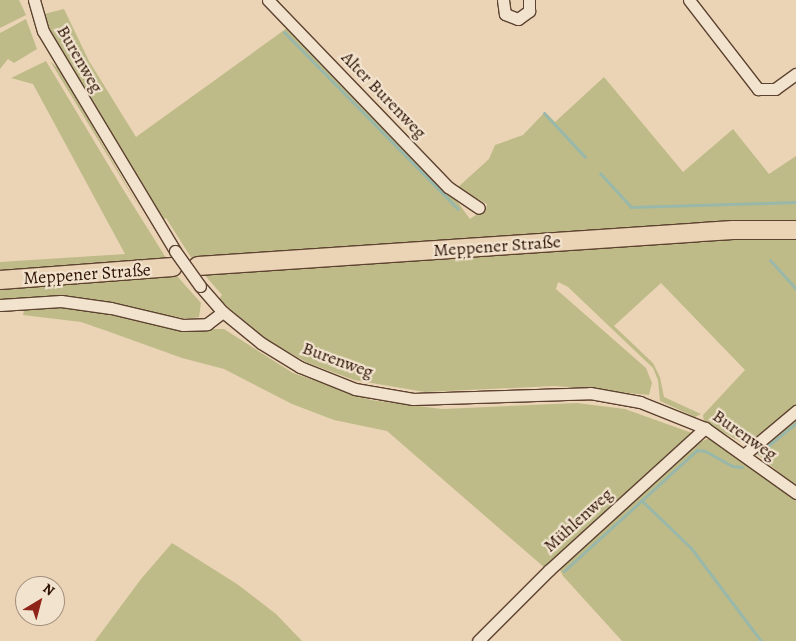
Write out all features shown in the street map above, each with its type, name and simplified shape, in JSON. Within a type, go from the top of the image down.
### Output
[{"type":"main road","name":"Meppener Straße","points":[[198,266],[733,230],[796,230]]},
{"type":"main road","name":"Meppener Straße","points":[[0,280],[174,259]]},
{"type":"street","name":"Burenweg","points":[[34,0],[42,31],[174,259],[223,312],[261,343],[300,367],[355,389],[413,399],[590,393],[640,402],[705,428],[744,454],[796,493]]},
{"type":"street","name":"Alter Burenweg","points":[[268,0],[448,187],[479,208]]},
{"type":"street","points":[[503,0],[505,14],[518,19],[526,14],[530,0]]},
{"type":"street","points":[[689,0],[758,89],[775,89],[796,74]]},
{"type":"street","points":[[0,305],[61,301],[111,308],[183,325],[207,324],[223,312]]},
{"type":"street","points":[[744,454],[796,411]]},
{"type":"street","name":"Mühlenweg","points":[[478,641],[549,570],[705,428]]},
{"type":"shaded area","points":[[0,0],[19,0],[26,15],[0,28]]},
{"type":"shaded area","points":[[64,9],[89,61],[136,137],[287,28],[408,155],[451,193],[470,219],[486,208],[487,204],[457,188],[489,159],[495,145],[523,135],[545,112],[555,122],[604,77],[683,172],[733,129],[769,174],[796,156],[796,222],[619,228],[192,259],[166,218],[161,221],[55,42],[44,14]]},
{"type":"shaded area","points":[[26,19],[37,49],[14,63],[8,59],[0,69],[0,33]]},
{"type":"shaded area","points":[[46,61],[168,261],[0,273],[0,262],[125,254],[33,84],[11,78]]},
{"type":"shaded area","points":[[50,61],[59,69],[145,217],[117,171]]},
{"type":"shaded area","points":[[796,236],[796,408],[748,446],[704,422],[703,415],[745,370],[661,283],[614,326],[653,363],[660,377],[664,397],[701,414],[695,417],[660,401],[658,380],[653,368],[568,287],[558,282],[556,289],[646,368],[652,383],[649,395],[555,386],[425,392],[354,380],[308,363],[264,338],[219,299],[222,295],[203,273],[669,239]]},
{"type":"shaded area","points":[[177,276],[201,303],[199,317],[188,319],[136,309],[0,301],[0,288]]},
{"type":"shaded area","points":[[77,306],[192,329],[224,329],[293,373],[371,400],[442,409],[577,403],[625,409],[692,433],[545,568],[387,431],[334,420],[292,404],[224,369],[182,358],[81,322],[23,315],[24,310],[31,308]]},
{"type":"shaded area","points":[[796,415],[796,487],[755,452]]},
{"type":"shaded area","points":[[707,439],[716,440],[796,498],[796,641],[622,641],[563,576],[560,570],[563,565],[698,443]]},
{"type":"shaded area","points":[[172,543],[237,584],[276,614],[302,641],[95,641],[141,579]]},
{"type":"waterway","points":[[284,32],[458,209]]},
{"type":"waterway","points":[[544,113],[585,157]]},
{"type":"waterway","points":[[600,173],[631,207],[796,202]]},
{"type":"waterway","points":[[770,260],[796,289]]},
{"type":"waterway","points":[[759,453],[796,423]]},
{"type":"waterway","points":[[564,571],[697,450],[705,451],[732,466],[742,467]]},
{"type":"waterway","points":[[641,500],[691,548],[761,641]]}]
